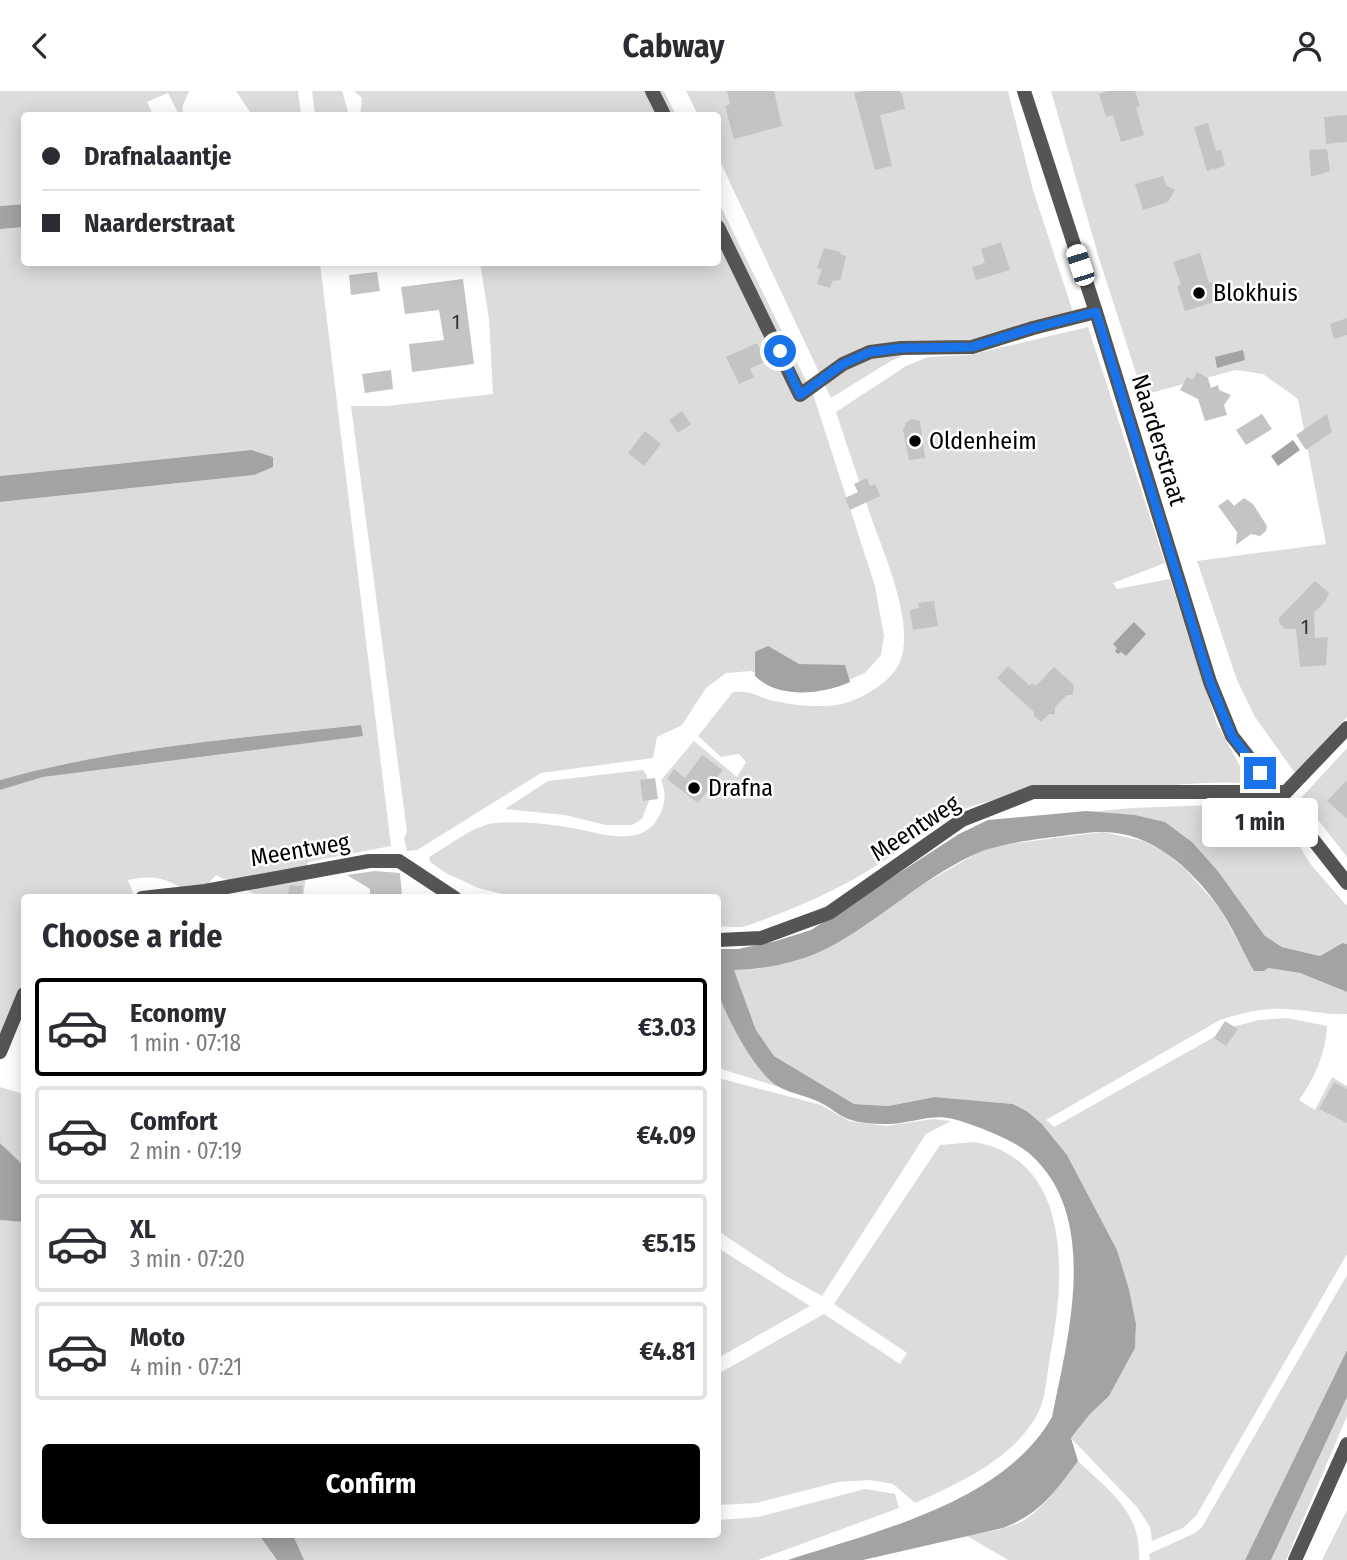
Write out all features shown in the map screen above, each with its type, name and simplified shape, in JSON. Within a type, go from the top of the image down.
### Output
[{"type":"street","points":[[652,91],[662,112]]},
{"type":"street","name":"Naarderstraat","points":[[1024,91],[1096,312],[1210,682],[1232,736],[1347,883]]},
{"type":"street","points":[[721,233],[800,395],[843,364],[870,352],[901,348],[972,347],[1096,312]]},
{"type":"street","points":[[1274,792],[1286,792],[1347,729]]},
{"type":"street","name":"Meentweg","points":[[721,940],[761,938],[829,913],[962,820],[1033,792],[1274,792]]},
{"type":"street","name":"Meentweg","points":[[178,894],[321,868],[399,861],[449,894]]},
{"type":"street","points":[[0,1052],[21,1001]]},
{"type":"street","points":[[1295,1560],[1347,1444]]},
{"type":"shaded area","points":[[0,91],[189,91],[182,112],[178,112],[168,93],[147,102],[152,112],[21,112],[21,204],[0,206]]},
{"type":"shaded area","points":[[236,91],[298,91],[301,112],[250,112]]},
{"type":"shaded area","points":[[312,91],[342,91],[348,112],[315,112]]},
{"type":"shaded area","points":[[354,91],[664,91],[674,112],[360,112],[362,98]]},
{"type":"shaded area","points":[[686,91],[1008,91],[1033,190],[1073,312],[975,341],[919,348],[889,362],[831,398],[721,163],[721,112],[696,112]]},
{"type":"shaded area","points":[[1051,91],[1347,91],[1347,717],[1295,773],[1255,717],[1237,680],[1197,561],[1326,544],[1298,399],[1263,374],[1236,370],[1143,395],[1098,255]]},
{"type":"shaded area","points":[[21,204],[21,227],[0,229],[0,206]]},
{"type":"shaded area","points":[[721,207],[814,397],[875,586],[884,636],[881,655],[865,673],[842,683],[777,681],[751,671],[726,673],[706,688],[682,725],[657,737],[653,758],[541,773],[417,850],[407,851],[404,838],[407,832],[351,406],[387,406],[493,394],[489,319],[480,266],[721,266]]},
{"type":"shaded area","points":[[21,227],[21,266],[320,266],[391,846],[308,862],[304,894],[255,894],[216,875],[200,894],[192,894],[172,883],[148,877],[128,880],[133,894],[21,894],[21,987],[0,1038],[0,790],[43,777],[361,725],[224,739],[134,752],[89,759],[0,780],[0,502],[254,475],[251,450],[0,476],[0,229]]},
{"type":"shaded area","points":[[1088,327],[1165,563],[1113,583],[1117,589],[1170,579],[1217,724],[1250,784],[1214,783],[1055,791],[982,803],[940,820],[872,869],[821,896],[742,927],[721,926],[721,894],[503,894],[478,888],[430,862],[429,857],[461,837],[496,823],[544,824],[614,836],[640,834],[651,827],[663,807],[664,789],[661,780],[694,741],[737,777],[746,762],[739,754],[721,757],[698,736],[733,692],[750,693],[792,704],[831,705],[856,699],[884,682],[899,664],[903,648],[901,610],[890,568],[836,412],[906,366],[928,357],[969,355]]},
{"type":"shaded area","points":[[1243,350],[1245,360],[1217,368],[1215,357]]},
{"type":"shaded area","points":[[1293,440],[1300,450],[1278,466],[1271,456]]},
{"type":"shaded area","points":[[251,450],[273,457],[273,467],[254,475],[0,502],[0,476]]},
{"type":"shaded area","points":[[1134,622],[1146,634],[1126,656],[1121,652],[1118,654],[1113,644]]},
{"type":"shaded area","points":[[768,646],[799,664],[845,665],[850,682],[814,692],[776,689],[755,676],[755,652]]},
{"type":"shaded area","points":[[361,725],[363,736],[43,777],[0,790],[0,780],[89,759],[225,739]]},
{"type":"shaded area","points":[[1347,748],[1347,857],[1301,798]]},
{"type":"shaded area","points":[[643,770],[647,776],[650,798],[642,819],[632,825],[606,825],[565,815],[505,809],[548,781]]},
{"type":"shaded area","points":[[1241,804],[1263,806],[1278,813],[1312,866],[1347,906],[1347,944],[1341,943],[1320,956],[1282,947],[1265,936],[1217,870],[1192,842],[1165,822],[1135,815],[1090,812]]},
{"type":"shaded area","points":[[1086,811],[1135,815],[1165,822],[1192,842],[1217,870],[1265,936],[1282,947],[1320,956],[1342,943],[1347,944],[1347,992],[1300,973],[1268,968],[1254,971],[1218,906],[1182,866],[1168,854],[1136,838],[1101,832],[1023,841],[980,852],[925,883],[855,932],[813,955],[787,963],[734,970],[756,1030],[774,1056],[854,1104],[888,1106],[935,1097],[1013,1104],[1042,1124],[1067,1155],[1117,1250],[1136,1324],[1135,1348],[1109,1396],[1071,1438],[1078,1461],[1054,1492],[1027,1516],[1003,1528],[863,1560],[788,1560],[935,1510],[1002,1472],[1030,1447],[1052,1417],[1071,1315],[1074,1279],[1072,1244],[1066,1210],[1052,1180],[1030,1154],[1015,1144],[994,1133],[953,1119],[927,1118],[894,1124],[852,1120],[772,1082],[743,1045],[722,1002],[721,949],[738,949],[776,941],[811,930],[959,834],[988,820]]},
{"type":"shaded area","points":[[1103,832],[1144,841],[1166,853],[1186,870],[1219,907],[1242,949],[1268,968],[1300,973],[1347,992],[1347,1014],[1277,1009],[1252,1011],[1220,1020],[1046,1120],[1054,1127],[1232,1027],[1259,1020],[1287,1018],[1327,1026],[1319,1065],[1299,1100],[1315,1110],[1332,1077],[1347,1086],[1347,1254],[1196,1516],[1183,1528],[1152,1541],[1150,1527],[1137,1507],[1071,1438],[1109,1396],[1135,1348],[1136,1324],[1117,1250],[1067,1155],[1042,1124],[1013,1104],[935,1097],[888,1106],[854,1104],[774,1056],[756,1030],[734,970],[759,969],[859,929],[915,889],[979,852],[999,845]]},
{"type":"shaded area","points":[[721,996],[743,1042],[779,1087],[721,1069]]},
{"type":"shaded area","points":[[721,1079],[821,1105],[849,1121],[886,1126],[933,1119],[951,1121],[926,1134],[822,1296],[721,1233]]},
{"type":"shaded area","points":[[0,1087],[21,1093],[21,1163],[0,1143]]},
{"type":"shaded area","points":[[974,1142],[1007,1153],[1030,1172],[1046,1197],[1055,1227],[1059,1293],[1046,1385],[1038,1413],[1015,1444],[984,1468],[915,1503],[893,1484],[870,1480],[838,1482],[756,1503],[721,1505],[721,1372],[824,1314],[900,1364],[907,1353],[834,1304],[940,1145]]},
{"type":"shaded area","points":[[0,1143],[21,1163],[21,1222],[0,1220]]},
{"type":"shaded area","points":[[0,1220],[21,1222],[21,1538],[261,1538],[277,1560],[0,1560]]},
{"type":"shaded area","points":[[721,1250],[810,1306],[721,1356]]},
{"type":"shaded area","points":[[1347,1275],[1347,1350],[1245,1560],[1150,1560],[1149,1554],[1195,1533],[1202,1527]]},
{"type":"shaded area","points":[[1347,1350],[1347,1397],[1271,1560],[1245,1560]]},
{"type":"shaded area","points":[[1347,1397],[1347,1416],[1286,1560],[1271,1560]]},
{"type":"shaded area","points":[[1078,1461],[1112,1493],[1129,1515],[1135,1528],[1139,1560],[1008,1560],[967,1536],[1008,1527],[1029,1517],[1052,1495]]},
{"type":"shaded area","points":[[865,1489],[895,1494],[899,1508],[758,1560],[304,1560],[294,1538],[721,1538],[721,1520],[758,1517]]},
{"type":"shaded area","points":[[1347,1510],[1347,1560],[1322,1560]]},
{"type":"shaded area","points":[[261,1538],[294,1538],[304,1560],[277,1560]]},
{"type":"building","points":[[727,91],[774,91],[782,126],[734,139],[725,106],[730,104]]},
{"type":"building","points":[[899,91],[902,94],[905,109],[880,115],[892,166],[875,170],[854,93]]},
{"type":"building","points":[[1107,91],[1135,91],[1140,106],[1136,108],[1144,135],[1121,142],[1113,115],[1106,117],[1099,94]]},
{"type":"building","points":[[1347,115],[1347,142],[1326,144],[1324,117]]},
{"type":"building","points":[[1208,123],[1216,151],[1221,150],[1225,165],[1207,171],[1194,127]]},
{"type":"building","points":[[1327,149],[1330,171],[1311,177],[1309,150]]},
{"type":"building","points":[[1163,176],[1166,185],[1175,190],[1168,202],[1143,210],[1135,184]]},
{"type":"building","points":[[1001,242],[1010,270],[976,280],[972,267],[985,263],[981,249]]},
{"type":"building","points":[[824,248],[846,256],[841,279],[833,280],[830,288],[817,284],[822,269],[817,268]]},
{"type":"building","points":[[1200,253],[1209,283],[1215,281],[1221,300],[1185,311],[1177,286],[1181,285],[1173,262]]},
{"type":"building","points":[[377,272],[380,291],[351,295],[349,275]]},
{"type":"building","points":[[463,279],[474,364],[412,372],[409,344],[444,340],[439,310],[405,314],[401,287]]},
{"type":"building","points":[[1347,318],[1347,335],[1334,339],[1330,324]]},
{"type":"building","points":[[757,343],[766,361],[750,369],[754,377],[739,384],[726,357]]},
{"type":"building","points":[[391,370],[393,389],[365,393],[362,374]]},
{"type":"building","points":[[1197,372],[1208,378],[1211,388],[1218,385],[1219,390],[1231,395],[1224,405],[1227,415],[1205,421],[1198,399],[1180,390],[1187,377],[1193,380]]},
{"type":"building","points":[[682,411],[691,424],[678,433],[669,420]]},
{"type":"building","points":[[1262,414],[1272,429],[1246,445],[1236,430]]},
{"type":"building","points":[[1327,414],[1332,432],[1306,450],[1296,435]]},
{"type":"building","name":"Oldenheim","points":[[911,419],[920,421],[925,458],[909,460],[903,430]]},
{"type":"building","points":[[645,431],[661,444],[644,466],[628,453]]},
{"type":"building","points":[[867,478],[870,486],[875,484],[880,496],[850,510],[845,498],[858,492],[854,484]]},
{"type":"building","points":[[1244,498],[1253,504],[1267,526],[1260,536],[1251,534],[1236,545],[1237,532],[1218,506],[1228,499],[1234,506]]},
{"type":"building","points":[[1315,581],[1329,593],[1314,613],[1315,638],[1328,637],[1326,665],[1300,667],[1296,629],[1285,629],[1279,623],[1279,618]]},
{"type":"building","points":[[934,601],[938,626],[913,630],[910,610],[919,608],[918,603]]},
{"type":"building","points":[[1008,666],[1030,686],[1032,683],[1036,686],[1054,667],[1074,685],[1073,695],[1067,695],[1055,707],[1055,714],[1049,714],[1041,722],[1034,716],[1034,712],[997,678]]},
{"type":"building","name":"Drafna","points":[[702,755],[723,770],[698,803],[667,779],[674,769],[685,778]]},
{"type":"building","points":[[655,778],[658,799],[643,801],[640,780]]},
{"type":"building","points":[[1347,780],[1347,819],[1327,801]]},
{"type":"building","points":[[375,871],[400,873],[402,894],[370,894],[370,889],[347,875]]},
{"type":"building","points":[[289,885],[303,886],[302,894],[288,894]]},
{"type":"building","points":[[1225,1021],[1238,1029],[1226,1046],[1214,1038]]},
{"type":"building","points":[[1334,1082],[1347,1089],[1347,1123],[1319,1109]]},
{"type":"place","name":"Blokhuis","points":[[1199,293]]},
{"type":"place","name":"Oldenheim","points":[[915,441]]},
{"type":"place","name":"Drafna","points":[[694,788]]},
{"type":"route","points":[[780,351],[800,395],[843,364],[870,352],[901,348],[972,347],[1096,312],[1210,682],[1232,736],[1260,773]]}]
